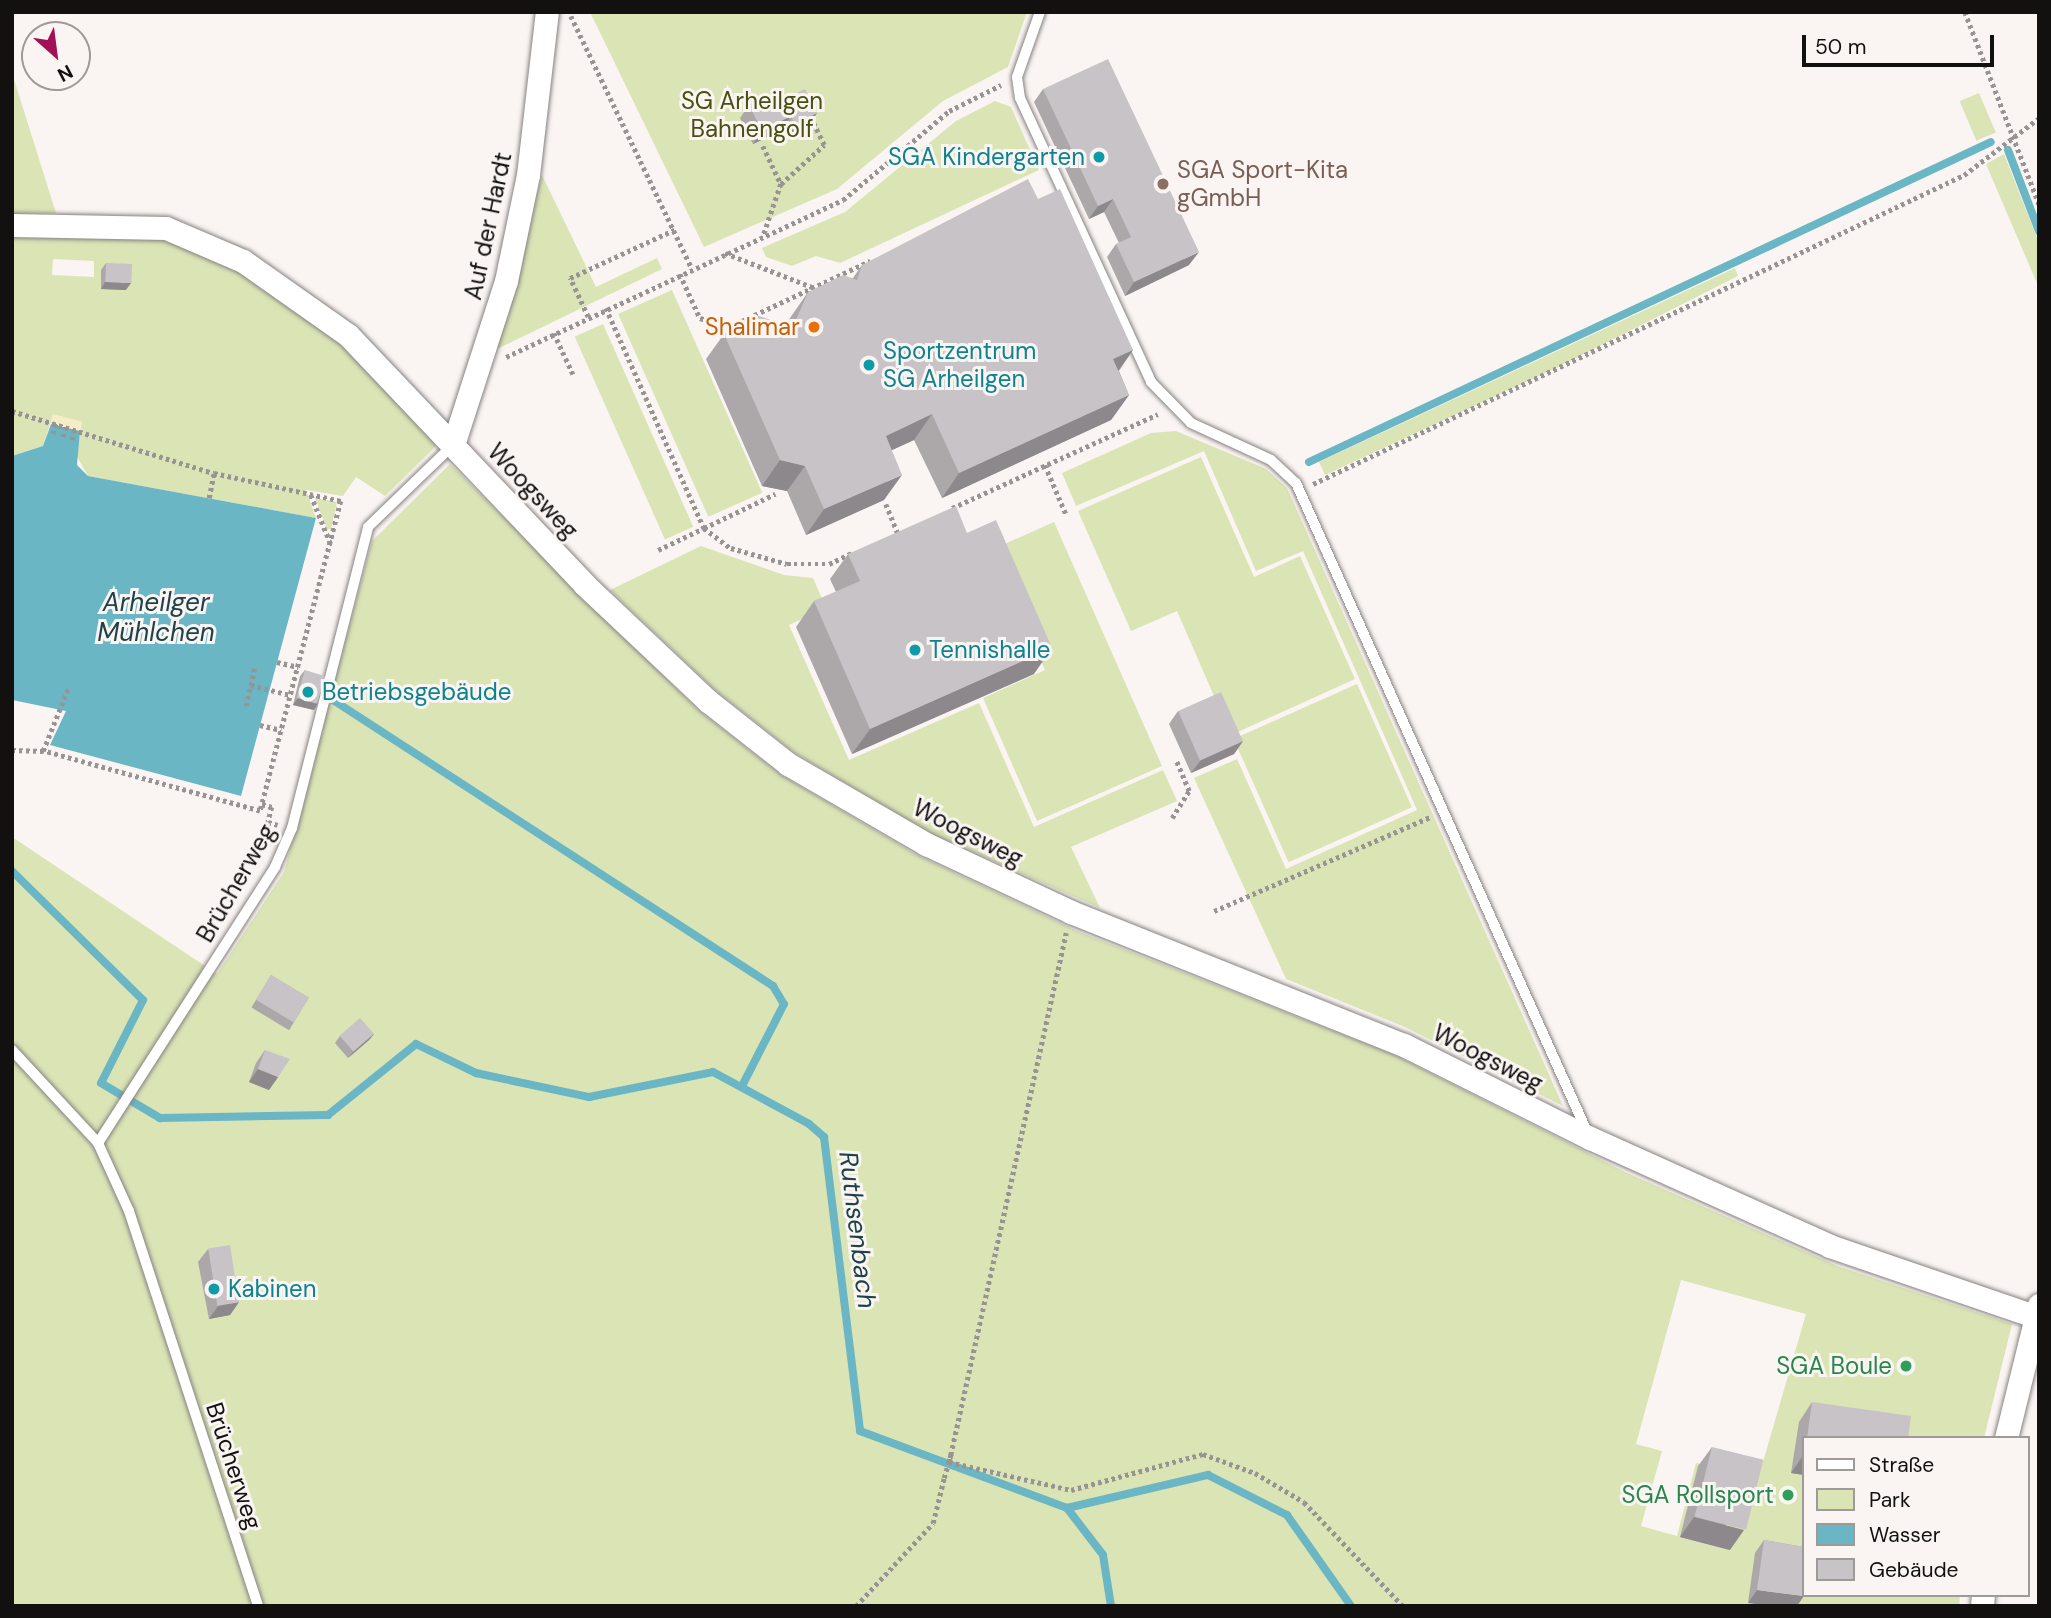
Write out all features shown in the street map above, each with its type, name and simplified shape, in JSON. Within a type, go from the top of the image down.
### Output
[{"type":"street","name":"Auf der Hardt","points":[[453,445],[480,369],[528,175],[547,12]]},
{"type":"street","name":"Woogsweg","points":[[12,225],[108,222],[166,228],[209,242],[348,335],[585,585],[708,701],[788,764],[926,844],[1071,912],[1404,1045],[1590,1138],[1829,1247],[2037,1311]]},
{"type":"street","points":[[2006,1436],[2037,1311]]},
{"type":"lane","points":[[1040,12],[1017,77],[1020,98],[1151,382],[1171,408],[1271,460],[1300,490],[1590,1138]]},
{"type":"lane","name":"Brücherweg","points":[[98,1143],[275,867],[292,828],[369,527],[453,445]]},
{"type":"lane","name":"Brücherweg","points":[[12,1050],[98,1143],[129,1211],[258,1606]]},
{"type":"path","points":[[569,12],[692,268]]},
{"type":"path","points":[[1965,12],[2039,204]]},
{"type":"path","points":[[480,369],[724,253],[843,200],[949,111],[1017,77]]},
{"type":"path","points":[[764,235],[781,184],[824,145],[810,115]]},
{"type":"path","points":[[1300,490],[1964,176],[2012,135],[2039,118]]},
{"type":"path","points":[[763,145],[781,184]]},
{"type":"path","points":[[588,317],[570,278],[674,230]]},
{"type":"path","points":[[724,253],[823,292]]},
{"type":"path","points":[[680,274],[700,318],[729,327],[874,260]]},
{"type":"path","points":[[607,308],[704,528],[731,548],[787,564],[829,564],[864,548]]},
{"type":"path","points":[[554,333],[574,376]]},
{"type":"path","points":[[947,510],[1171,408]]},
{"type":"path","points":[[12,411],[75,427],[214,473],[341,501],[260,811],[43,751],[12,750]]},
{"type":"path","points":[[53,434],[56,422]]},
{"type":"path","points":[[63,437],[66,425]]},
{"type":"path","points":[[72,440],[75,427]]},
{"type":"path","points":[[1045,466],[1066,514]]},
{"type":"path","points":[[209,498],[214,473]]},
{"type":"path","points":[[311,494],[330,543]]},
{"type":"path","points":[[658,550],[775,494]]},
{"type":"path","points":[[886,504],[898,533]]},
{"type":"path","points":[[887,538],[910,527]]},
{"type":"path","points":[[277,662],[298,667]]},
{"type":"path","points":[[246,706],[256,666]]},
{"type":"path","points":[[251,685],[290,695]]},
{"type":"path","points":[[43,751],[69,686]]},
{"type":"path","points":[[260,725],[281,730]]},
{"type":"path","points":[[1172,818],[1189,791],[1176,760]]},
{"type":"path","points":[[262,804],[271,811]]},
{"type":"path","points":[[1214,911],[1444,811]]},
{"type":"path","points":[[949,1462],[1071,912]]},
{"type":"path","points":[[856,1606],[933,1523],[951,1453],[949,1462]]},
{"type":"path","points":[[949,1462],[1071,1490],[1203,1454],[1255,1473],[1304,1502],[1404,1606]]},
{"type":"green space","name":"SG Arheilgen Bahnengolf","points":[[590,12],[1027,12],[1008,67],[943,101],[837,189],[704,247]]},
{"type":"green space","points":[[12,73],[56,213],[12,214]]},
{"type":"green space","points":[[1979,93],[1996,133],[1976,141],[1960,101]]},
{"type":"green space","points":[[995,101],[1011,107],[1039,170],[840,263],[816,256],[792,266],[766,257],[762,248],[845,212],[956,121]]},
{"type":"green space","points":[[2004,154],[2039,243],[2039,288],[1986,164]]},
{"type":"green space","points":[[542,175],[596,287],[657,258],[662,269],[495,350]]},
{"type":"green space","points":[[12,235],[166,239],[226,262],[343,346],[438,440],[435,447],[385,496],[356,477],[343,496],[306,490],[316,518],[88,476],[76,455],[82,422],[53,415],[43,446],[12,456]],"holes":[[[53,259],[94,261],[94,277],[52,275]]]},
{"type":"green space","points":[[1735,268],[1738,276],[1554,369],[1325,475],[1319,462]]},
{"type":"green space","points":[[672,290],[762,493],[708,517],[618,314]]},
{"type":"green space","points":[[603,324],[693,527],[665,539],[575,337]]},
{"type":"green space","points":[[1176,431],[1266,469],[1287,488],[1563,1106],[1405,1027],[1286,979],[1194,778],[1237,759],[1286,869],[1417,810],[1303,551],[1256,571],[1204,451],[1076,506],[1062,473],[1151,433]]},
{"type":"green space","points":[[1201,457],[1254,577],[1300,556],[1355,679],[1231,735],[1177,611],[1131,631],[1078,511]]},
{"type":"green space","points":[[450,464],[697,709],[781,775],[917,855],[1077,931],[1395,1055],[1625,1172],[1840,1267],[2012,1324],[1984,1436],[1802,1436],[1802,1597],[1960,1597],[1959,1606],[12,1606],[12,837],[217,974],[284,872],[372,541]],"holes":[[[1681,1280],[1806,1314],[1758,1479],[1696,1463],[1677,1536],[1641,1526],[1662,1451],[1636,1444]]]},
{"type":"green space","points":[[315,498],[337,502],[331,529],[327,529]]},
{"type":"green space","points":[[1054,522],[1162,766],[1037,821],[983,698],[1045,670],[991,550]]},
{"type":"green space","points":[[701,546],[784,575],[813,578],[826,608],[789,625],[849,760],[979,703],[1034,827],[1163,770],[1177,801],[1071,847],[1100,908],[932,834],[795,753],[714,689],[610,590]]},
{"type":"green space","points":[[1357,684],[1412,807],[1289,862],[1234,739]]},
{"type":"sand","points":[[53,414],[82,422],[79,431],[50,424]]},
{"type":"water","name":"Arheilger Mühlchen","points":[[51,424],[80,431],[77,465],[88,476],[316,518],[241,796],[50,745],[66,711],[12,700],[12,456],[43,446]]},
{"type":"building","name":"SGA Kindergarten","points":[[1108,59],[1199,252],[1134,282],[1116,244],[1131,237],[1113,199],[1098,206],[1043,89]]},
{"type":"building","points":[[805,89],[817,113],[795,125],[791,116],[762,131],[749,105],[780,90],[784,99]]},
{"type":"building","points":[[1028,179],[1038,199],[1060,189],[1133,350],[1113,359],[1129,395],[959,473],[932,414],[886,436],[902,475],[824,509],[805,466],[780,460],[724,334],[759,316],[793,327],[808,292],[843,275],[857,280],[862,265]]},
{"type":"building","points":[[106,263],[132,264],[131,283],[105,282]]},
{"type":"building","name":"Tennishalle","points":[[956,506],[967,533],[996,520],[1052,648],[870,729],[814,601],[860,581],[848,554]]},
{"type":"building","points":[[305,670],[325,676],[317,704],[297,698]]},
{"type":"building","points":[[1221,692],[1243,741],[1200,760],[1178,711]]},
{"type":"building","points":[[271,975],[309,998],[294,1023],[256,1000]]},
{"type":"building","points":[[360,1018],[374,1034],[353,1052],[340,1036]]},
{"type":"building","points":[[265,1050],[290,1059],[278,1077],[258,1069]]},
{"type":"building","points":[[230,1245],[239,1302],[217,1306],[208,1248]]},
{"type":"building","points":[[1812,1402],[1911,1416],[1908,1436],[1807,1436]]},
{"type":"building","points":[[1712,1447],[1763,1460],[1746,1530],[1695,1517]]},
{"type":"building","points":[[1764,1540],[1802,1547],[1802,1596],[1757,1590]]},
{"type":"waterway","points":[[1309,462],[1991,142]]},
{"type":"waterway","points":[[2008,150],[2039,231]]},
{"type":"waterway","points":[[333,700],[773,986],[784,1004],[742,1086]]},
{"type":"waterway","name":"Ruthsenbach","points":[[12,871],[143,1000],[101,1083],[160,1118],[328,1115],[416,1044],[476,1073],[589,1097],[713,1072],[809,1124],[824,1137],[860,1431],[1067,1508],[1103,1555],[1111,1606]]},
{"type":"waterway","points":[[1067,1508],[1208,1475],[1287,1515],[1351,1606]]},
{"type":"place","name":"SGA Kindergarten","points":[[1099,157]]},
{"type":"place","name":"SGA Sport-Kita gGmbH","points":[[1163,184]]},
{"type":"place","name":"Shalimar","points":[[814,327]]},
{"type":"place","name":"Sportzentrum SG Arheilgen","points":[[869,365]]},
{"type":"place","name":"Tennishalle","points":[[915,650]]},
{"type":"place","name":"Betriebsgebäude","points":[[308,692]]},
{"type":"place","name":"Kabinen","points":[[214,1289]]},
{"type":"place","name":"SGA Boule","points":[[1906,1366]]},
{"type":"place","name":"SGA Rollsport","points":[[1788,1495]]}]
